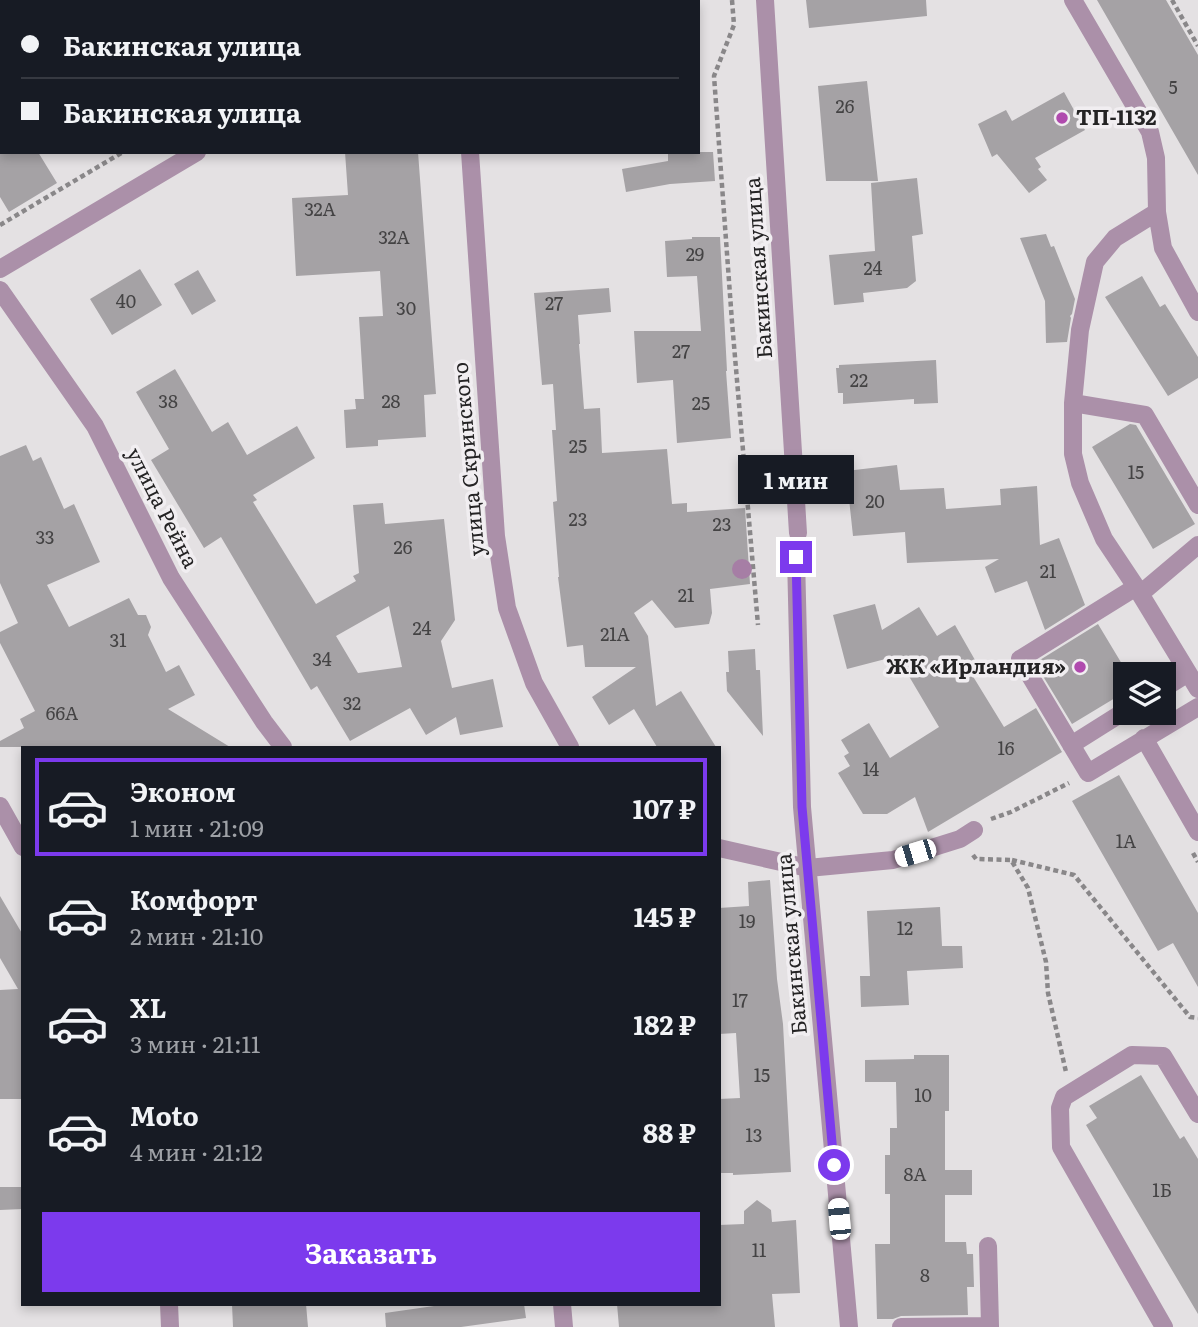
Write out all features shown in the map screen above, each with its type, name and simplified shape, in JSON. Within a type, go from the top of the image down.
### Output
[{"type":"street","name":"Бакинская улица","points":[[765,0],[798,533]]},
{"type":"street","points":[[1073,0],[1150,132],[1156,159],[1157,212],[1163,248],[1198,312]]},
{"type":"street","points":[[0,269],[194,154]]},
{"type":"street","name":"улица Скринского","points":[[470,154],[496,536],[507,608],[534,683],[569,746]]},
{"type":"street","points":[[1157,212],[1115,238],[1095,262],[1080,330],[1073,403],[1073,454],[1080,483],[1104,539],[1195,684],[1176,686]]},
{"type":"street","name":"улица Рейна","points":[[0,290],[95,426],[171,578],[282,746]]},
{"type":"street","points":[[1073,403],[1145,415],[1198,505]]},
{"type":"street","points":[[1198,545],[1138,590],[1020,659],[1088,773],[1198,707]]},
{"type":"street","name":"Бакинская улица","points":[[796,557],[802,807],[849,1327]]},
{"type":"street","points":[[1071,745],[1113,719]]},
{"type":"street","points":[[1144,738],[1198,832]]},
{"type":"street","points":[[0,806],[21,843]]},
{"type":"street","points":[[721,848],[808,868],[893,860],[967,834]]},
{"type":"street","points":[[1164,1327],[1061,1147],[1060,1108],[1064,1097],[1132,1055],[1163,1056],[1198,1114]]},
{"type":"street","points":[[901,1327],[990,1326],[988,1246]]},
{"type":"street","points":[[169,1306],[170,1327]]},
{"type":"street","points":[[562,1306],[564,1327]]},
{"type":"path","points":[[732,0],[734,25],[714,76],[758,625]]},
{"type":"path","points":[[1172,0],[1198,46]]},
{"type":"path","points":[[1,222],[120,154]]},
{"type":"path","points":[[1088,773],[992,819],[967,834],[976,859],[1011,860],[1074,875],[1190,1017],[1198,1018]]},
{"type":"path","points":[[1011,860],[1028,888],[1046,962],[1048,993],[1071,1093]]},
{"type":"building","points":[[806,0],[926,0],[927,16],[809,28]]},
{"type":"building","points":[[1097,0],[1166,0],[1198,55],[1198,175]]},
{"type":"building","points":[[867,81],[878,181],[826,181],[818,86]]},
{"type":"building","points":[[1064,92],[1085,130],[1035,158],[1041,167],[1038,169],[1047,180],[1029,193],[997,154],[992,157],[978,124],[1006,110],[1012,121]]},
{"type":"building","points":[[713,152],[715,181],[670,184],[626,192],[622,169],[668,161],[668,154]]},
{"type":"building","points":[[0,154],[39,154],[57,183],[9,212],[0,197]]},
{"type":"building","points":[[345,154],[418,154],[436,394],[424,395],[426,437],[378,440],[378,446],[346,448],[344,410],[356,409],[355,399],[364,399],[359,317],[383,316],[380,271],[296,276],[292,198],[348,195]]},
{"type":"building","points":[[917,178],[923,234],[912,236],[916,281],[907,288],[863,293],[864,302],[834,305],[829,255],[875,251],[871,183]]},
{"type":"building","points":[[1046,234],[1051,247],[1054,246],[1075,299],[1067,342],[1046,343],[1045,301],[1020,238]]},
{"type":"building","points":[[720,237],[731,438],[677,443],[673,380],[637,383],[634,331],[701,331],[697,276],[667,277],[665,241]]},
{"type":"building","points":[[140,269],[162,305],[112,335],[90,299]]},
{"type":"building","points":[[198,270],[216,301],[192,315],[174,284]]},
{"type":"building","points":[[1142,276],[1160,307],[1165,304],[1198,357],[1198,378],[1168,396],[1105,297]]},
{"type":"building","points":[[609,288],[611,312],[578,315],[584,409],[600,408],[602,453],[667,449],[672,504],[687,503],[687,512],[745,508],[750,584],[710,589],[712,613],[709,624],[675,628],[652,600],[634,613],[648,636],[656,706],[681,691],[715,746],[656,746],[634,709],[609,725],[592,697],[636,667],[585,667],[583,645],[567,647],[558,577],[553,502],[557,501],[552,430],[556,430],[553,384],[542,385],[534,293]]},
{"type":"building","points":[[936,360],[938,403],[914,404],[914,399],[843,404],[843,393],[838,393],[836,368],[839,368],[839,365]]},
{"type":"building","points":[[175,369],[212,432],[228,422],[247,455],[297,426],[315,458],[253,495],[257,500],[253,502],[316,604],[356,581],[353,576],[359,573],[353,505],[383,503],[385,524],[444,519],[455,620],[441,641],[452,688],[493,679],[503,727],[460,735],[456,717],[426,735],[410,708],[350,741],[317,686],[311,690],[221,537],[204,548],[151,460],[169,449],[136,392]],"holes":[[[389,606],[402,667],[358,673],[336,636]]]},
{"type":"building","points":[[1130,424],[1136,425],[1195,524],[1153,549],[1092,447]]},
{"type":"building","points":[[26,445],[33,461],[41,457],[64,509],[74,504],[100,562],[47,585],[69,627],[129,598],[138,615],[146,615],[151,627],[148,635],[166,672],[179,665],[195,695],[168,709],[228,746],[0,747],[0,741],[24,728],[20,719],[35,711],[0,643],[0,632],[18,623],[0,583],[0,456]]},
{"type":"building","points":[[897,465],[900,490],[944,488],[946,509],[1001,505],[1000,489],[1037,486],[1040,545],[1059,538],[1085,605],[1045,630],[1027,581],[995,593],[985,567],[999,559],[907,563],[905,532],[853,536],[846,471]]},
{"type":"building","points":[[875,604],[882,630],[919,607],[937,636],[955,625],[975,660],[966,665],[1004,727],[1036,708],[1062,752],[928,832],[915,797],[887,814],[863,814],[838,773],[850,766],[844,756],[849,753],[841,740],[869,723],[890,758],[939,727],[897,656],[847,669],[833,615]]},
{"type":"building","name":"ЖК «Ирландия»","points":[[1098,624],[1121,662],[1113,662],[1113,699],[1072,724],[1035,663]]},
{"type":"building","points":[[755,649],[756,670],[760,670],[763,736],[727,691],[728,651]]},
{"type":"building","points":[[1119,775],[1198,913],[1198,987],[1173,943],[1158,951],[1072,801]]},
{"type":"building","points":[[770,880],[783,1024],[791,1172],[733,1175],[721,1173],[721,1099],[740,1098],[736,1033],[721,1034],[721,908],[749,906],[748,882]]},
{"type":"building","points":[[0,896],[21,932],[21,1099],[0,1099],[0,990],[18,989],[0,958]]},
{"type":"building","points":[[940,907],[942,946],[962,946],[963,968],[907,971],[909,1005],[861,1007],[860,976],[870,976],[867,911]]},
{"type":"building","points":[[914,1055],[949,1055],[945,1170],[972,1170],[972,1195],[945,1195],[945,1242],[966,1242],[967,1254],[973,1254],[974,1287],[967,1287],[968,1315],[877,1319],[875,1244],[890,1244],[890,1194],[885,1194],[885,1155],[890,1155],[890,1128],[897,1128],[896,1082],[865,1082],[865,1060],[914,1059]]},
{"type":"building","points":[[1141,1075],[1180,1139],[1184,1136],[1198,1159],[1198,1314],[1086,1125],[1097,1118],[1089,1106]]},
{"type":"building","points":[[0,1187],[21,1187],[21,1209],[0,1210]]},
{"type":"building","points":[[757,1200],[771,1210],[772,1222],[796,1220],[800,1293],[772,1294],[775,1327],[619,1327],[617,1306],[721,1306],[721,1225],[744,1224],[744,1211]]},
{"type":"building","points":[[232,1306],[306,1306],[308,1327],[233,1327]]},
{"type":"building","points":[[434,1306],[524,1306],[526,1318],[461,1327],[386,1327],[385,1313]]},
{"type":"place","name":"ТП-1132","points":[[1062,118]]},
{"type":"place","name":"ЖК «Ирландия»","points":[[1080,667]]},
{"type":"route","points":[[796,557],[802,807],[834,1165]]}]
